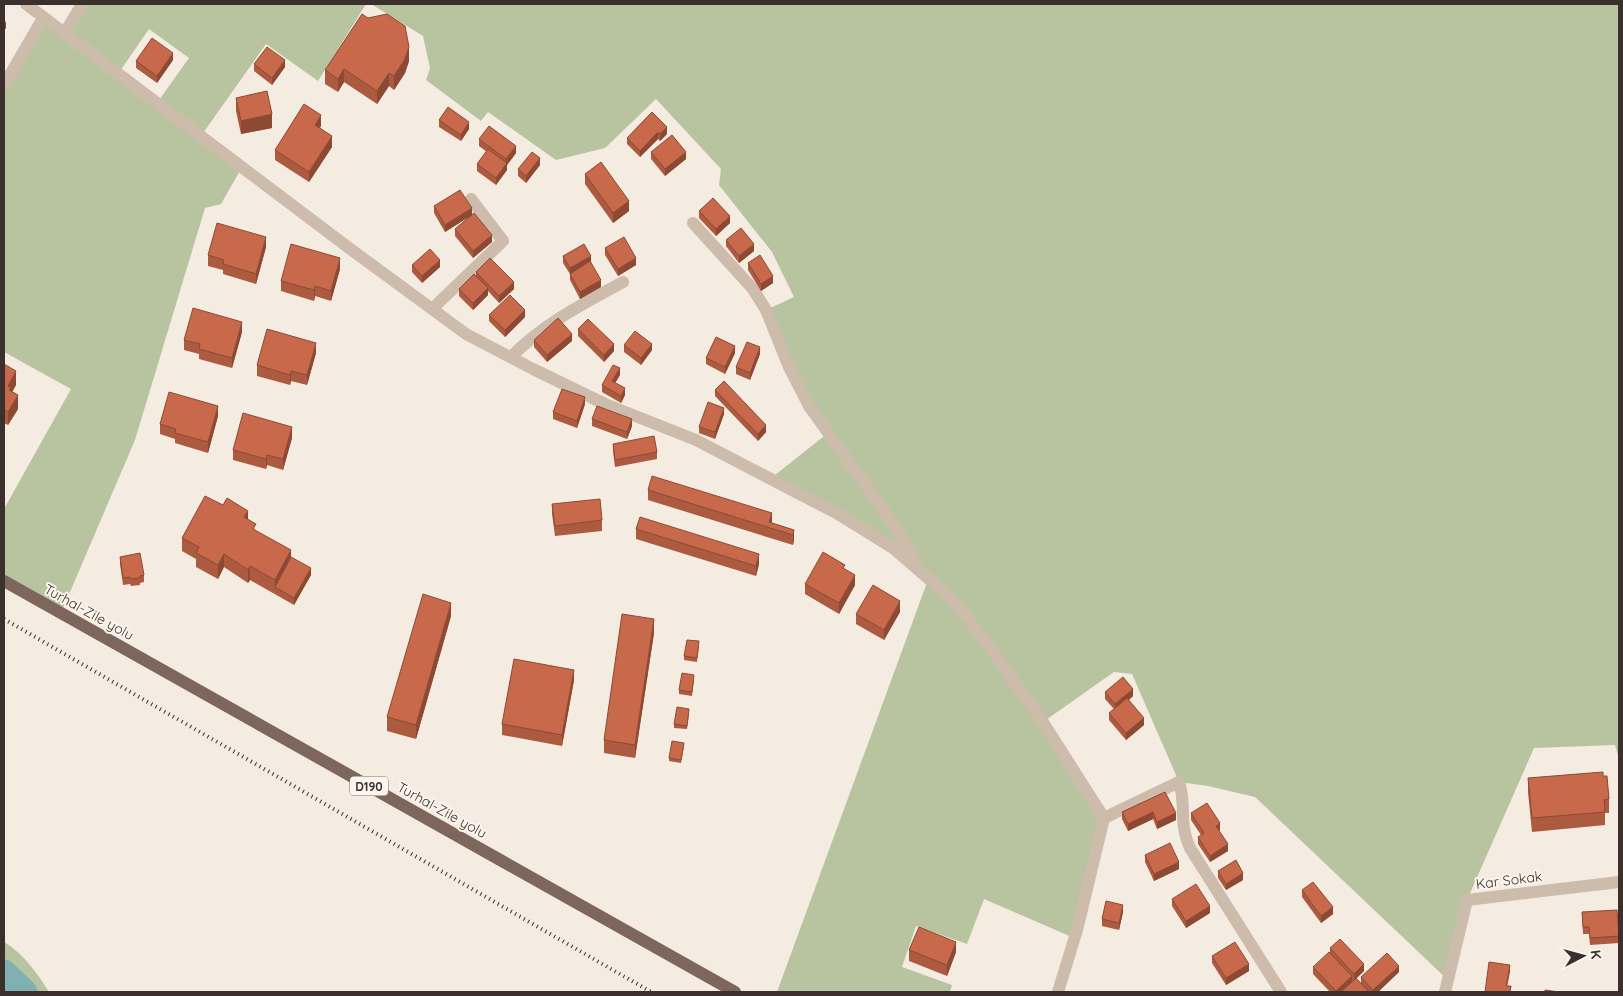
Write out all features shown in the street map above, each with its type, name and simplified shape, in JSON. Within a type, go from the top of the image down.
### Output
[{"type":"main road","name":"Turhal-Zile yolu","points":[[4,581],[735,992]]},
{"type":"street","points":[[26,4],[466,334],[606,404],[696,440],[735,460],[848,520],[893,548],[921,570],[971,622],[1001,661],[1104,818],[1077,930],[1058,992]]},
{"type":"street","points":[[64,34],[82,4]]},
{"type":"street","points":[[4,85],[43,18]]},
{"type":"street","points":[[432,309],[503,241],[471,199]]},
{"type":"street","points":[[693,223],[752,289],[766,310],[789,367],[809,406],[896,528],[921,570]]},
{"type":"street","points":[[511,358],[540,330],[561,316],[623,282]]},
{"type":"street","points":[[1104,818],[1179,782],[1182,791],[1182,826],[1190,848],[1281,992]]},
{"type":"street","name":"Kar Sokak","points":[[1445,992],[1467,900],[1619,882]]},
{"type":"green space","points":[[82,4],[366,4],[318,81],[266,44],[201,136],[242,167],[221,204],[205,208],[135,440],[61,613],[4,581],[4,509],[71,389],[4,352],[4,85],[43,18],[63,34]],"holes":[[[149,29],[189,58],[157,103],[118,74]]]},
{"type":"green space","points":[[371,4],[1619,4],[1619,759],[1615,745],[1534,748],[1467,900],[1448,980],[1255,797],[1208,786],[1179,782],[1132,674],[1114,672],[1043,722],[1104,818],[1074,938],[984,899],[967,944],[916,926],[902,967],[952,985],[950,992],[777,992],[929,577],[770,479],[828,433],[766,310],[794,297],[772,252],[719,185],[721,169],[656,99],[605,148],[556,160],[488,112],[481,121],[426,80],[430,68],[423,36]]},
{"type":"green space","points":[[4,942],[24,958],[49,992],[4,992]]},
{"type":"building","points":[[362,14],[368,18],[387,14],[405,26],[409,47],[405,59],[394,76],[389,73],[377,91],[344,69],[338,79],[325,70]]},
{"type":"building","points":[[152,38],[173,53],[157,76],[136,61]]},
{"type":"building","points":[[267,47],[285,60],[272,78],[254,64]]},
{"type":"building","points":[[267,91],[272,114],[241,121],[236,98]]},
{"type":"building","points":[[304,104],[321,115],[315,125],[332,136],[309,172],[275,150]]},
{"type":"building","points":[[448,107],[469,122],[461,135],[439,120]]},
{"type":"building","points":[[652,112],[667,127],[660,134],[658,132],[640,151],[627,138]]},
{"type":"building","points":[[489,126],[516,146],[506,159],[479,139]]},
{"type":"building","points":[[672,135],[686,152],[665,169],[651,152]]},
{"type":"building","points":[[488,149],[507,163],[496,178],[477,164]]},
{"type":"building","points":[[532,152],[540,158],[526,176],[518,169]]},
{"type":"building","points":[[601,162],[629,201],[613,213],[585,174]]},
{"type":"building","points":[[460,190],[472,208],[445,225],[434,206]]},
{"type":"building","points":[[713,198],[730,216],[716,229],[699,211]]},
{"type":"building","points":[[474,213],[492,235],[473,251],[455,229]]},
{"type":"building","points":[[217,223],[266,237],[256,274],[223,264],[224,260],[208,255]]},
{"type":"building","points":[[741,228],[754,244],[739,256],[726,240]]},
{"type":"building","points":[[624,237],[636,258],[618,269],[605,248]]},
{"type":"building","points":[[291,244],[340,258],[331,291],[315,286],[314,290],[281,281]]},
{"type":"building","points":[[584,244],[591,256],[570,268],[563,256]]},
{"type":"building","points":[[430,249],[440,260],[422,276],[412,265]]},
{"type":"building","points":[[760,255],[773,276],[761,284],[748,263]]},
{"type":"building","points":[[490,258],[514,282],[499,296],[476,272]]},
{"type":"building","points":[[590,261],[601,280],[580,292],[570,274]]},
{"type":"building","points":[[474,274],[488,288],[473,303],[459,289]]},
{"type":"building","points":[[510,295],[525,310],[505,330],[489,315]]},
{"type":"building","points":[[193,308],[242,322],[232,358],[199,349],[200,344],[184,340]]},
{"type":"building","points":[[558,318],[572,334],[547,355],[534,340]]},
{"type":"building","points":[[588,319],[614,344],[604,355],[578,329]]},
{"type":"building","points":[[267,329],[316,343],[307,375],[291,371],[290,375],[257,365]]},
{"type":"building","points":[[635,331],[652,344],[641,358],[624,345]]},
{"type":"building","points":[[716,337],[735,346],[725,367],[706,358]]},
{"type":"building","points":[[747,342],[760,347],[750,373],[736,367]]},
{"type":"building","points":[[4,364],[16,371],[8,386],[11,388],[9,390],[18,395],[8,412],[4,409]]},
{"type":"building","points":[[613,365],[620,368],[612,381],[625,388],[621,396],[602,385]]},
{"type":"building","points":[[724,381],[766,425],[758,434],[715,390]]},
{"type":"building","points":[[562,389],[585,397],[577,421],[553,412]]},
{"type":"building","points":[[169,392],[218,406],[208,442],[175,433],[176,429],[160,424]]},
{"type":"building","points":[[708,402],[724,408],[715,432],[699,427]]},
{"type":"building","points":[[597,406],[632,419],[627,432],[592,419]]},
{"type":"building","points":[[243,413],[292,427],[283,459],[267,455],[266,459],[233,450]]},
{"type":"building","points":[[654,436],[657,452],[615,460],[613,444]]},
{"type":"building","points":[[652,476],[772,513],[769,522],[794,530],[793,535],[648,490]]},
{"type":"building","points":[[205,496],[223,505],[227,498],[248,511],[244,517],[256,524],[253,529],[291,550],[275,580],[250,566],[248,570],[224,554],[218,565],[196,553],[199,547],[182,538]]},
{"type":"building","points":[[600,499],[602,520],[555,526],[552,504]]},
{"type":"building","points":[[640,517],[759,554],[756,566],[636,529]]},
{"type":"building","points":[[823,552],[845,565],[843,568],[855,575],[839,603],[805,584]]},
{"type":"building","points":[[140,553],[144,575],[140,576],[140,578],[123,578],[120,557]]},
{"type":"building","points":[[291,557],[311,568],[294,598],[275,587]]},
{"type":"building","points":[[873,585],[900,601],[884,630],[856,614]]},
{"type":"building","points":[[423,594],[451,603],[416,725],[387,717]]},
{"type":"building","points":[[622,614],[654,619],[635,745],[604,740]]},
{"type":"building","points":[[687,640],[699,641],[697,658],[684,656]]},
{"type":"building","points":[[514,659],[574,670],[562,735],[502,724]]},
{"type":"building","points":[[682,673],[694,675],[692,692],[679,690]]},
{"type":"building","points":[[1123,677],[1133,689],[1115,704],[1105,692]]},
{"type":"building","points":[[1127,698],[1144,718],[1126,733],[1109,713]]},
{"type":"building","points":[[677,707],[689,709],[687,726],[674,724]]},
{"type":"building","points":[[672,741],[684,743],[681,760],[669,758]]},
{"type":"building","points":[[1603,772],[1603,776],[1607,776],[1609,799],[1604,800],[1605,812],[1532,818],[1528,778]]},
{"type":"building","points":[[1165,792],[1176,813],[1157,822],[1153,812],[1128,824],[1122,812]]},
{"type":"building","points":[[1207,803],[1220,823],[1216,826],[1228,844],[1210,856],[1198,837],[1204,833],[1191,813]]},
{"type":"building","points":[[1170,843],[1179,862],[1154,874],[1145,855]]},
{"type":"building","points":[[1236,860],[1243,873],[1226,884],[1218,871]]},
{"type":"building","points":[[1313,882],[1333,907],[1321,916],[1302,890]]},
{"type":"building","points":[[1196,884],[1210,906],[1186,921],[1172,899]]},
{"type":"building","points":[[1106,901],[1123,905],[1119,923],[1102,919]]},
{"type":"building","points":[[1617,910],[1619,936],[1590,938],[1589,927],[1583,927],[1582,912]]},
{"type":"building","points":[[919,927],[956,942],[947,965],[909,950]]},
{"type":"building","points":[[1340,939],[1364,964],[1354,974],[1330,948]]},
{"type":"building","points":[[1235,942],[1249,964],[1226,978],[1212,956]]},
{"type":"building","points":[[1329,952],[1352,976],[1336,991],[1313,967]]},
{"type":"building","points":[[1387,953],[1399,966],[1373,990],[1361,977]]},
{"type":"building","points":[[1489,962],[1510,965],[1506,986],[1511,986],[1510,992],[1485,992]]},
{"type":"building","points":[[1356,978],[1369,992],[1341,992]]},
{"type":"waterway","points":[[4,972],[25,992]]},
{"type":"railway","points":[[4,619],[651,992]]}]
